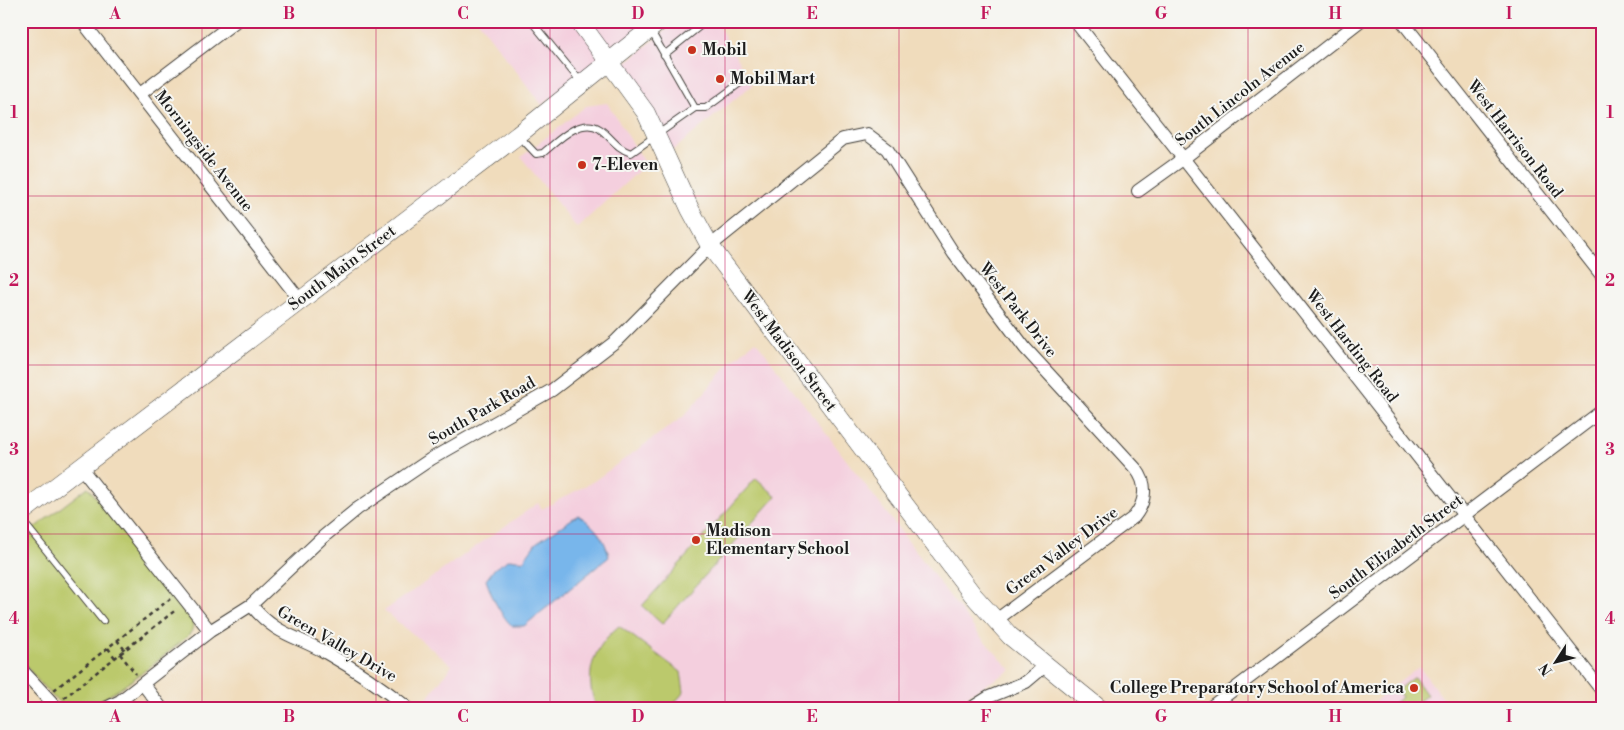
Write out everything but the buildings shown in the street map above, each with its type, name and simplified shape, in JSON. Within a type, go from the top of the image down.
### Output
[{"type":"street","name":"Morningside Avenue","points":[[82,21],[300,300]]},
{"type":"street","points":[[140,94],[236,21]]},
{"type":"street","name":"West Madison Street","points":[[579,21],[611,62],[646,113],[690,209],[710,246],[995,622],[1045,666]]},
{"type":"street","name":"West Harding Road","points":[[1075,21],[1603,692]]},
{"type":"street","name":"South Lincoln Avenue","points":[[1138,191],[1184,158],[1360,21]]},
{"type":"street","name":"West Harrison Road","points":[[1402,21],[1603,277]]},
{"type":"street","name":"South Main Street","points":[[21,513],[518,135],[655,26]]},
{"type":"street","name":"South Park Road","points":[[104,709],[120,701],[210,631],[251,605],[323,537],[388,487],[574,374],[616,341],[710,246],[843,139],[867,134]]},
{"type":"street","name":"West Park Drive","points":[[867,134],[887,149],[954,254],[1007,325],[1060,388],[1141,476],[1145,496],[1143,502]]},
{"type":"street","name":"South Elizabeth Street","points":[[1208,709],[1603,410]]},
{"type":"street","points":[[81,468],[210,631]]},
{"type":"street","name":"Green Valley Drive","points":[[995,622],[1134,516],[1143,502]]},
{"type":"street","name":"Green Valley Drive","points":[[251,605],[273,628],[324,652],[359,672],[409,709]]},
{"type":"street","points":[[970,709],[989,697],[1026,682],[1045,666],[1100,709]]},
{"type":"street","points":[[21,669],[53,703]]},
{"type":"street","points":[[143,684],[162,709]]},
{"type":"lane","points":[[531,21],[582,84]]},
{"type":"lane","points":[[664,55],[699,27],[696,21]]},
{"type":"lane","points":[[655,26],[664,55],[695,108]]},
{"type":"lane","points":[[518,135],[536,154],[543,153],[575,128],[592,126],[600,130],[614,144],[631,153],[658,136],[695,108],[706,108],[740,83]]},
{"type":"lane","points":[[21,519],[103,621]]},
{"type":"path","points":[[53,703],[117,640],[183,597]]},
{"type":"path","points":[[53,703],[120,654],[183,597]]},
{"type":"path","points":[[117,640],[124,650]]},
{"type":"path","points":[[108,648],[115,658]]},
{"type":"path","points":[[120,654],[143,684]]},
{"type":"shaded area","points":[[478,21],[575,21],[604,59],[542,105]]},
{"type":"shaded area","points":[[589,21],[653,21],[614,52]]},
{"type":"shaded area","points":[[677,21],[716,21],[752,85],[671,152],[622,66]]},
{"type":"shaded area","points":[[607,103],[646,164],[577,228],[521,157],[586,106]]},
{"type":"shaded area","name":"Madison Elementary School","points":[[756,341],[980,636],[1011,670],[945,709],[429,709],[423,704],[452,665],[384,611],[538,503],[542,509],[594,481],[684,416],[732,361]]},
{"type":"shaded area","name":"College Preparatory School of America","points":[[1419,667],[1451,709],[1365,709]]},
{"type":"green space","points":[[756,478],[776,496],[662,624],[642,606]]},
{"type":"green space","points":[[88,487],[188,615],[193,626],[187,637],[113,693],[82,708],[70,708],[51,694],[21,659],[21,538]]},
{"type":"green space","points":[[619,626],[681,672],[684,692],[669,709],[597,709],[591,685],[593,663],[596,653],[602,644]]},
{"type":"green space","points":[[1414,677],[1427,695],[1409,709],[1386,709],[1402,697],[1397,690]]},
{"type":"water","points":[[578,515],[589,523],[602,538],[609,557],[524,626],[512,626],[496,604],[486,580],[495,568],[510,559],[523,561],[536,543]]},
{"type":"place","name":"Mobil","points":[[692,50]]},
{"type":"place","name":"Mobil Mart","points":[[720,79]]},
{"type":"place","name":"7-Eleven","points":[[582,165]]},
{"type":"place","name":"Madison Elementary School","points":[[696,540]]},
{"type":"place","name":"College Preparatory School of America","points":[[1414,688]]}]
